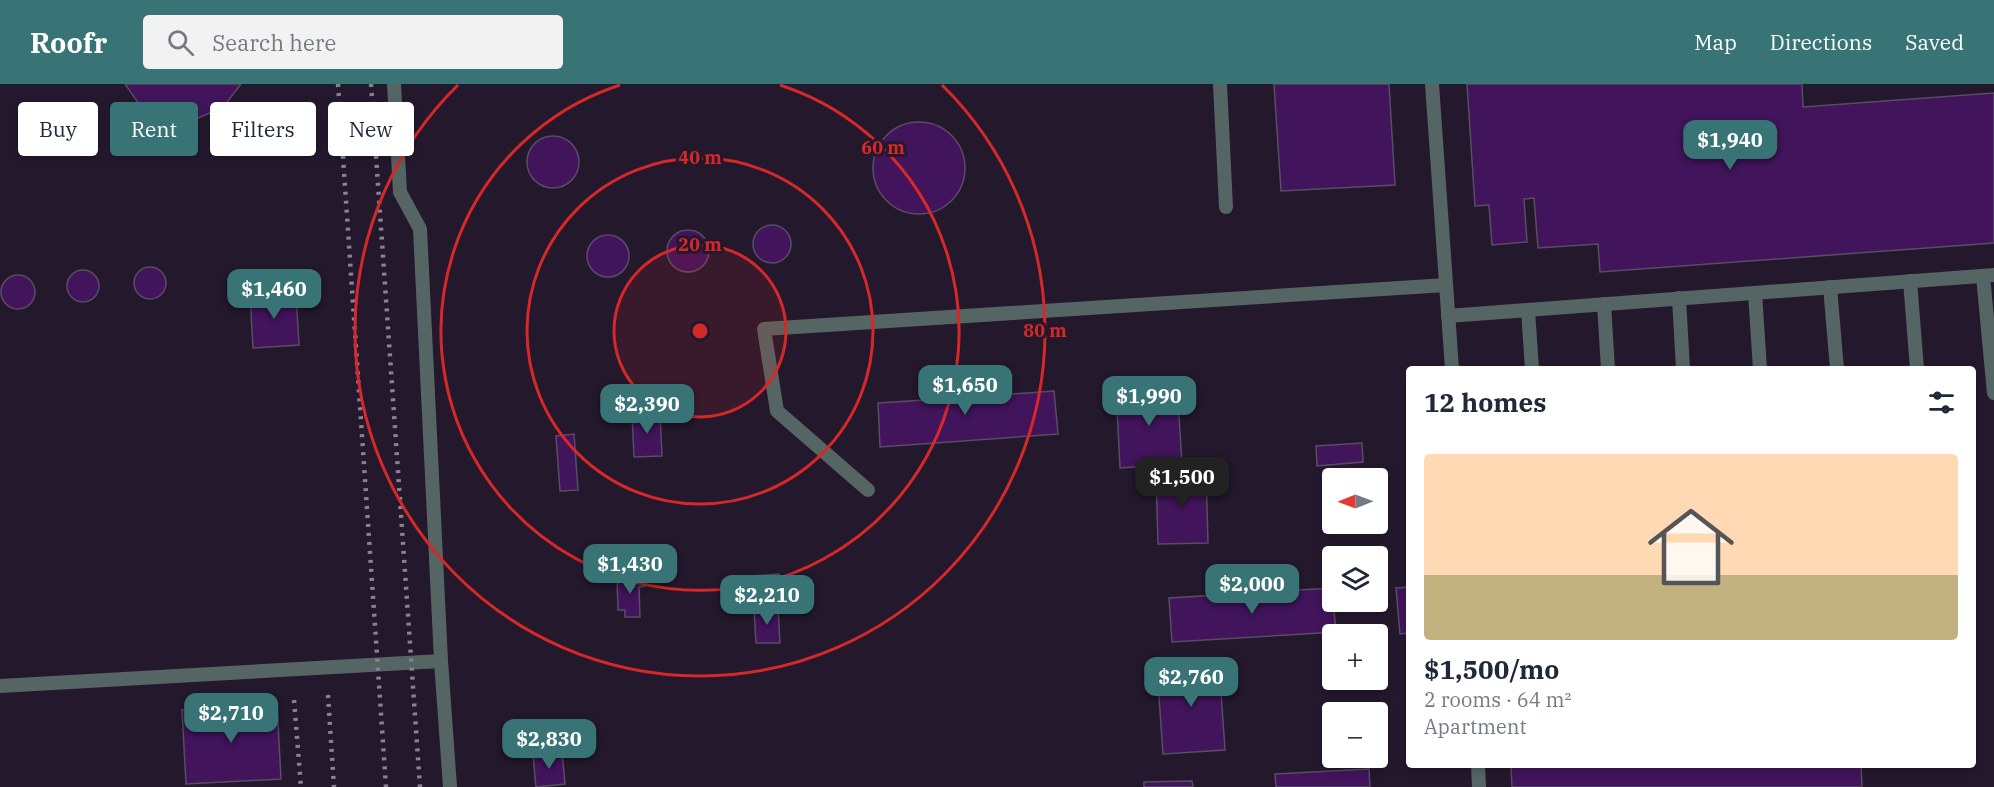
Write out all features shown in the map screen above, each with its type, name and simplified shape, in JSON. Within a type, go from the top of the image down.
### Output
[{"type":"lane","points":[[394,84],[400,192],[420,229],[441,661],[450,787]]},
{"type":"lane","points":[[1220,84],[1226,207]]},
{"type":"lane","points":[[1432,84],[1452,366]]},
{"type":"lane","points":[[1448,316],[1989,275],[1994,393]]},
{"type":"lane","points":[[1910,281],[1917,366]]},
{"type":"lane","points":[[868,490],[777,411],[764,329],[1446,285]]},
{"type":"lane","points":[[1830,287],[1837,366]]},
{"type":"lane","points":[[1755,293],[1760,366]]},
{"type":"lane","points":[[1678,298],[1683,366]]},
{"type":"lane","points":[[1604,304],[1608,366]]},
{"type":"lane","points":[[1528,310],[1532,366]]},
{"type":"lane","points":[[0,686],[441,661]]},
{"type":"lane","points":[[1478,768],[1479,787]]},
{"type":"building","points":[[125,84],[241,84],[227,102],[210,102],[210,113],[198,118],[198,102],[138,102]]},
{"type":"building","points":[[1274,84],[1389,84],[1395,185],[1281,191]]},
{"type":"building","points":[[1467,84],[1802,84],[1803,107],[1994,93],[1994,243],[1600,272],[1598,244],[1538,248],[1534,198],[1524,199],[1527,242],[1492,245],[1489,205],[1475,206]]},
{"type":"building","points":[[910,122],[928,122],[945,129],[958,142],[965,159],[965,177],[958,194],[945,207],[928,214],[910,214],[893,207],[880,194],[873,177],[873,159],[880,142],[893,129]]},
{"type":"building","points":[[548,136],[558,136],[568,140],[575,147],[579,162],[575,177],[568,184],[558,188],[548,188],[538,184],[531,177],[527,167],[527,157],[531,147],[538,140]]},
{"type":"building","points":[[772,225],[786,230],[791,244],[786,258],[772,263],[758,258],[753,244],[758,230]]},
{"type":"building","points":[[688,230],[703,236],[709,251],[703,266],[688,272],[673,266],[667,251],[673,236]]},
{"type":"building","points":[[608,235],[623,241],[629,256],[623,271],[608,277],[593,271],[587,256],[593,241]]},
{"type":"building","points":[[150,267],[162,271],[166,283],[162,295],[150,299],[138,295],[134,283],[138,271]]},
{"type":"building","points":[[83,270],[95,274],[99,286],[95,298],[83,302],[71,298],[67,286],[71,274]]},
{"type":"building","points":[[18,275],[30,280],[35,292],[30,304],[18,309],[6,304],[1,292],[6,280]]},
{"type":"building","points":[[296,293],[299,345],[253,348],[250,295]]},
{"type":"building","points":[[954,372],[955,398],[1054,391],[1058,434],[880,447],[878,403],[925,400],[923,374]]},
{"type":"building","points":[[1177,385],[1182,464],[1120,468],[1116,389]]},
{"type":"building","points":[[660,413],[662,456],[634,457],[632,414]]},
{"type":"building","points":[[574,434],[578,490],[560,491],[556,436]]},
{"type":"building","points":[[1362,443],[1363,462],[1317,466],[1316,446]]},
{"type":"building","points":[[1206,471],[1208,543],[1158,544],[1156,473]]},
{"type":"building","points":[[779,574],[780,601],[741,603],[739,577]]},
{"type":"building","points":[[645,576],[645,586],[639,587],[640,617],[625,617],[625,610],[618,610],[617,577]]},
{"type":"building","points":[[1406,587],[1406,633],[1400,634],[1396,588]]},
{"type":"building","points":[[1322,589],[1322,612],[1334,612],[1335,624],[1322,624],[1322,633],[1172,642],[1169,598]]},
{"type":"building","points":[[778,608],[780,643],[756,643],[754,609]]},
{"type":"building","points":[[1219,663],[1225,750],[1163,754],[1157,667]]},
{"type":"building","points":[[277,705],[281,779],[186,784],[182,710]]},
{"type":"building","points":[[562,752],[565,784],[536,787],[533,755]]},
{"type":"building","points":[[1511,768],[1861,768],[1862,787],[1512,787]]},
{"type":"building","points":[[1369,769],[1370,787],[1276,787],[1275,774]]},
{"type":"building","points":[[1192,781],[1193,787],[1144,787],[1144,782]]},
{"type":"railway","points":[[338,84],[386,787]]},
{"type":"railway","points":[[371,84],[420,787]]},
{"type":"railway","points":[[328,695],[334,787]]},
{"type":"railway","points":[[294,700],[301,787]]}]
